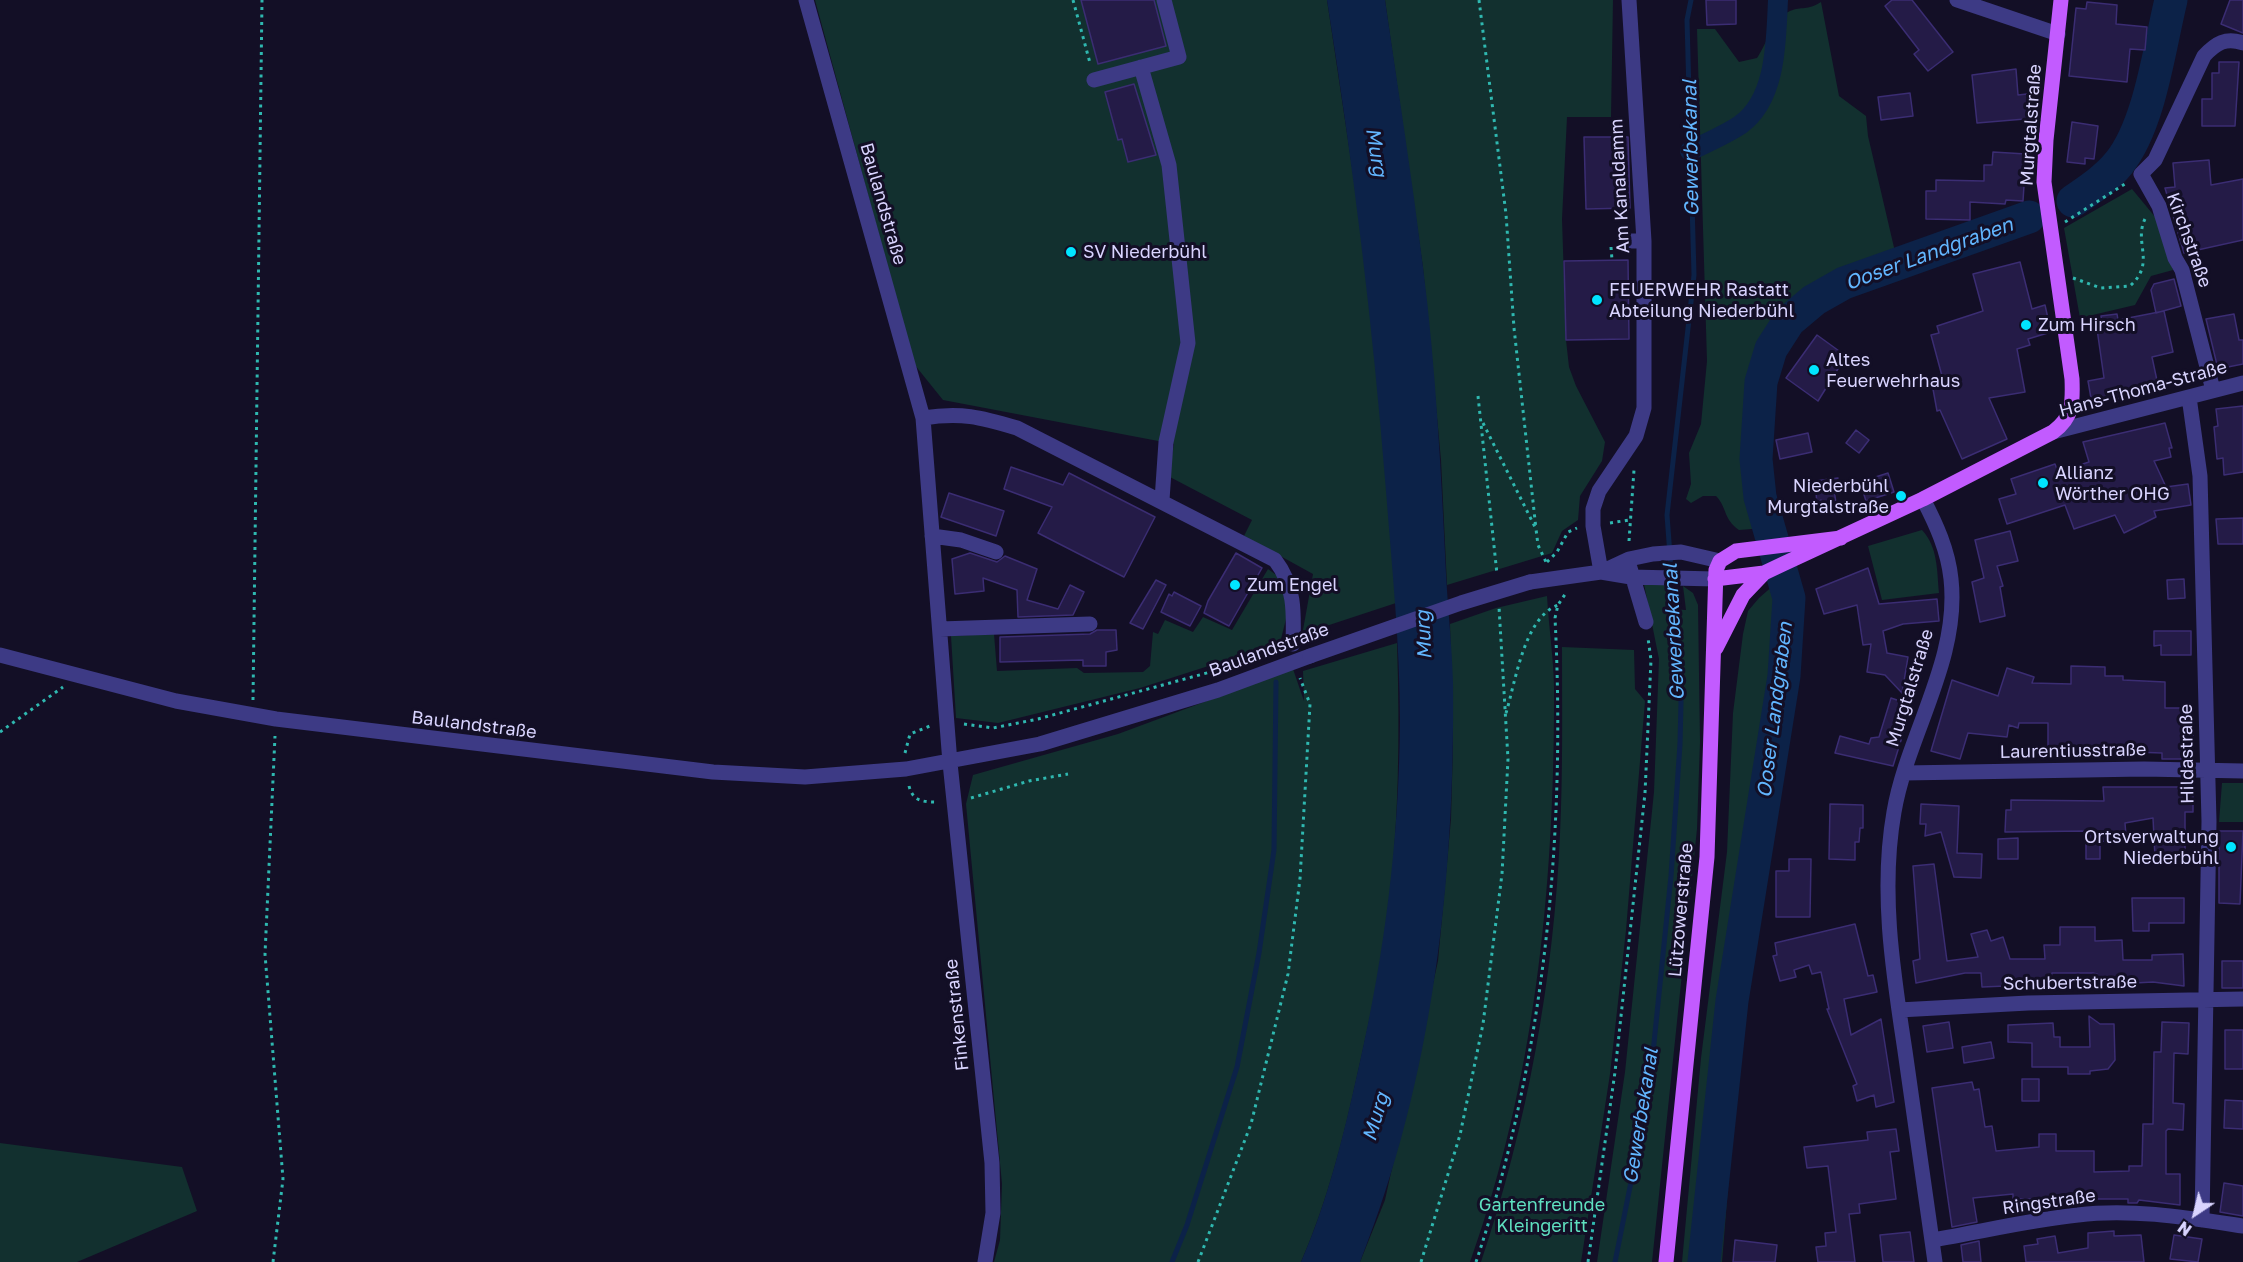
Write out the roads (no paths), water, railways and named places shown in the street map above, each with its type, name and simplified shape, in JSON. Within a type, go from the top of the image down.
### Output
[{"type":"main road","name":"Murgtalstraße","points":[[1923,499],[2052,432],[2068,418],[2073,399],[2045,171],[2061,0]]},
{"type":"main road","name":"Baulandstraße","points":[[1715,579],[1764,573],[1923,499]]},
{"type":"main road","name":"Baulandstraße","points":[[1720,561],[1736,551],[1759,546],[1841,538]]},
{"type":"main road","name":"Lützowerstraße","points":[[1666,1262],[1707,857],[1715,579],[1720,561]]},
{"type":"main road","points":[[1713,654],[1735,608],[1764,573]]},
{"type":"street","name":"Baulandstraße","points":[[806,0],[922,418],[950,763]]},
{"type":"street","points":[[1094,80],[1179,57],[1164,0]]},
{"type":"street","name":"Am Kanaldamm","points":[[1601,572],[1593,526],[1593,509],[1599,491],[1636,435],[1644,408],[1644,241],[1629,0]]},
{"type":"street","points":[[1958,0],[2058,34]]},
{"type":"street","name":"Kirchstraße","points":[[2213,390],[2182,270],[2175,258],[2159,206],[2141,174],[2155,160],[2205,56],[2214,45],[2224,40],[2243,43]]},
{"type":"street","points":[[1141,67],[1169,165],[1188,344],[1166,442],[1162,500]]},
{"type":"street","points":[[1628,241],[1644,241]]},
{"type":"street","name":"Hans-Thoma-Straße","points":[[2052,432],[2243,383]]},
{"type":"street","name":"Hildastraße","points":[[2188,397],[2200,476],[2208,821],[2202,1220]]},
{"type":"street","points":[[922,418],[952,413],[984,418],[1017,428],[1162,500],[1275,560],[1289,580],[1292,593],[1293,644]]},
{"type":"street","name":"Murgtalstraße","points":[[1923,499],[1941,534],[1951,580],[1949,627],[1940,664],[1894,810],[1888,852],[1887,909],[1935,1262]]},
{"type":"street","points":[[932,536],[961,540],[996,552]]},
{"type":"street","name":"Baulandstraße","points":[[0,655],[176,700],[253,716],[713,772],[805,777],[950,763],[1089,731],[1218,690],[1461,603],[1530,582],[1601,572],[1629,559],[1653,554],[1681,552],[1720,561]]},
{"type":"street","points":[[1629,559],[1631,577],[1646,622]]},
{"type":"street","name":"Baulandstraße","points":[[1601,572],[1631,577],[1715,579]]},
{"type":"street","points":[[940,629],[1090,624]]},
{"type":"street","name":"Finkenstraße","points":[[950,763],[992,1163],[993,1213],[985,1262]]},
{"type":"street","name":"Laurentiusstraße","points":[[1904,773],[2243,771]]},
{"type":"street","name":"Schubertstraße","points":[[1899,1010],[2028,1003],[2243,999]]},
{"type":"street","name":"Ringstraße","points":[[1932,1240],[2079,1214],[2119,1214],[2202,1220],[2243,1226]]},
{"type":"water","name":"Murg","points":[[1327,0],[1385,0],[1423,267],[1431,344],[1453,683],[1450,831],[1435,977],[1406,1122],[1385,1192],[1360,1262],[1301,1262],[1328,1190],[1359,1066],[1376,980],[1389,895],[1397,809],[1400,722],[1395,606],[1375,368],[1354,183]]},
{"type":"waterway","name":"Gewerbekanal","points":[[1615,1262],[1649,1092],[1671,876],[1680,744],[1681,702],[1667,515],[1694,275],[1687,20],[1691,0]]},
{"type":"waterway","points":[[1690,151],[1740,125],[1752,114],[1761,100],[1772,68],[1778,0]]},
{"type":"waterway","name":"Ooser Landgraben","points":[[2073,201],[2109,174],[2130,147],[2146,107],[2171,0]]},
{"type":"waterway","name":"Ooser Landgraben","points":[[1704,1262],[1732,1001],[1784,676],[1789,598],[1760,497],[1756,459],[1761,382],[1771,349],[1789,321],[1814,300],[1844,283],[2029,217]]},
{"type":"waterway","points":[[1172,1262],[1187,1225],[1237,1067],[1259,953],[1274,850],[1276,682]]},
{"type":"place","name":"SV Niederbühl","points":[[1071,252]]},
{"type":"place","name":"FEUERWEHR Rastatt Abteilung Niederbühl","points":[[1597,300]]},
{"type":"place","name":"Zum Hirsch","points":[[2026,325]]},
{"type":"place","name":"Altes Feuerwehrhaus","points":[[1814,370]]},
{"type":"place","name":"Allianz Wörther OHG","points":[[2043,483]]},
{"type":"place","name":"Niederbühl Murgtalstraße","points":[[1901,496]]},
{"type":"place","name":"Zum Engel","points":[[1235,585]]},
{"type":"place","name":"Ortsverwaltung Niederbühl","points":[[2231,847]]},
{"type":"park label","name":"Gartenfreunde Kleingeritt","points":[[1542,1215]]}]
